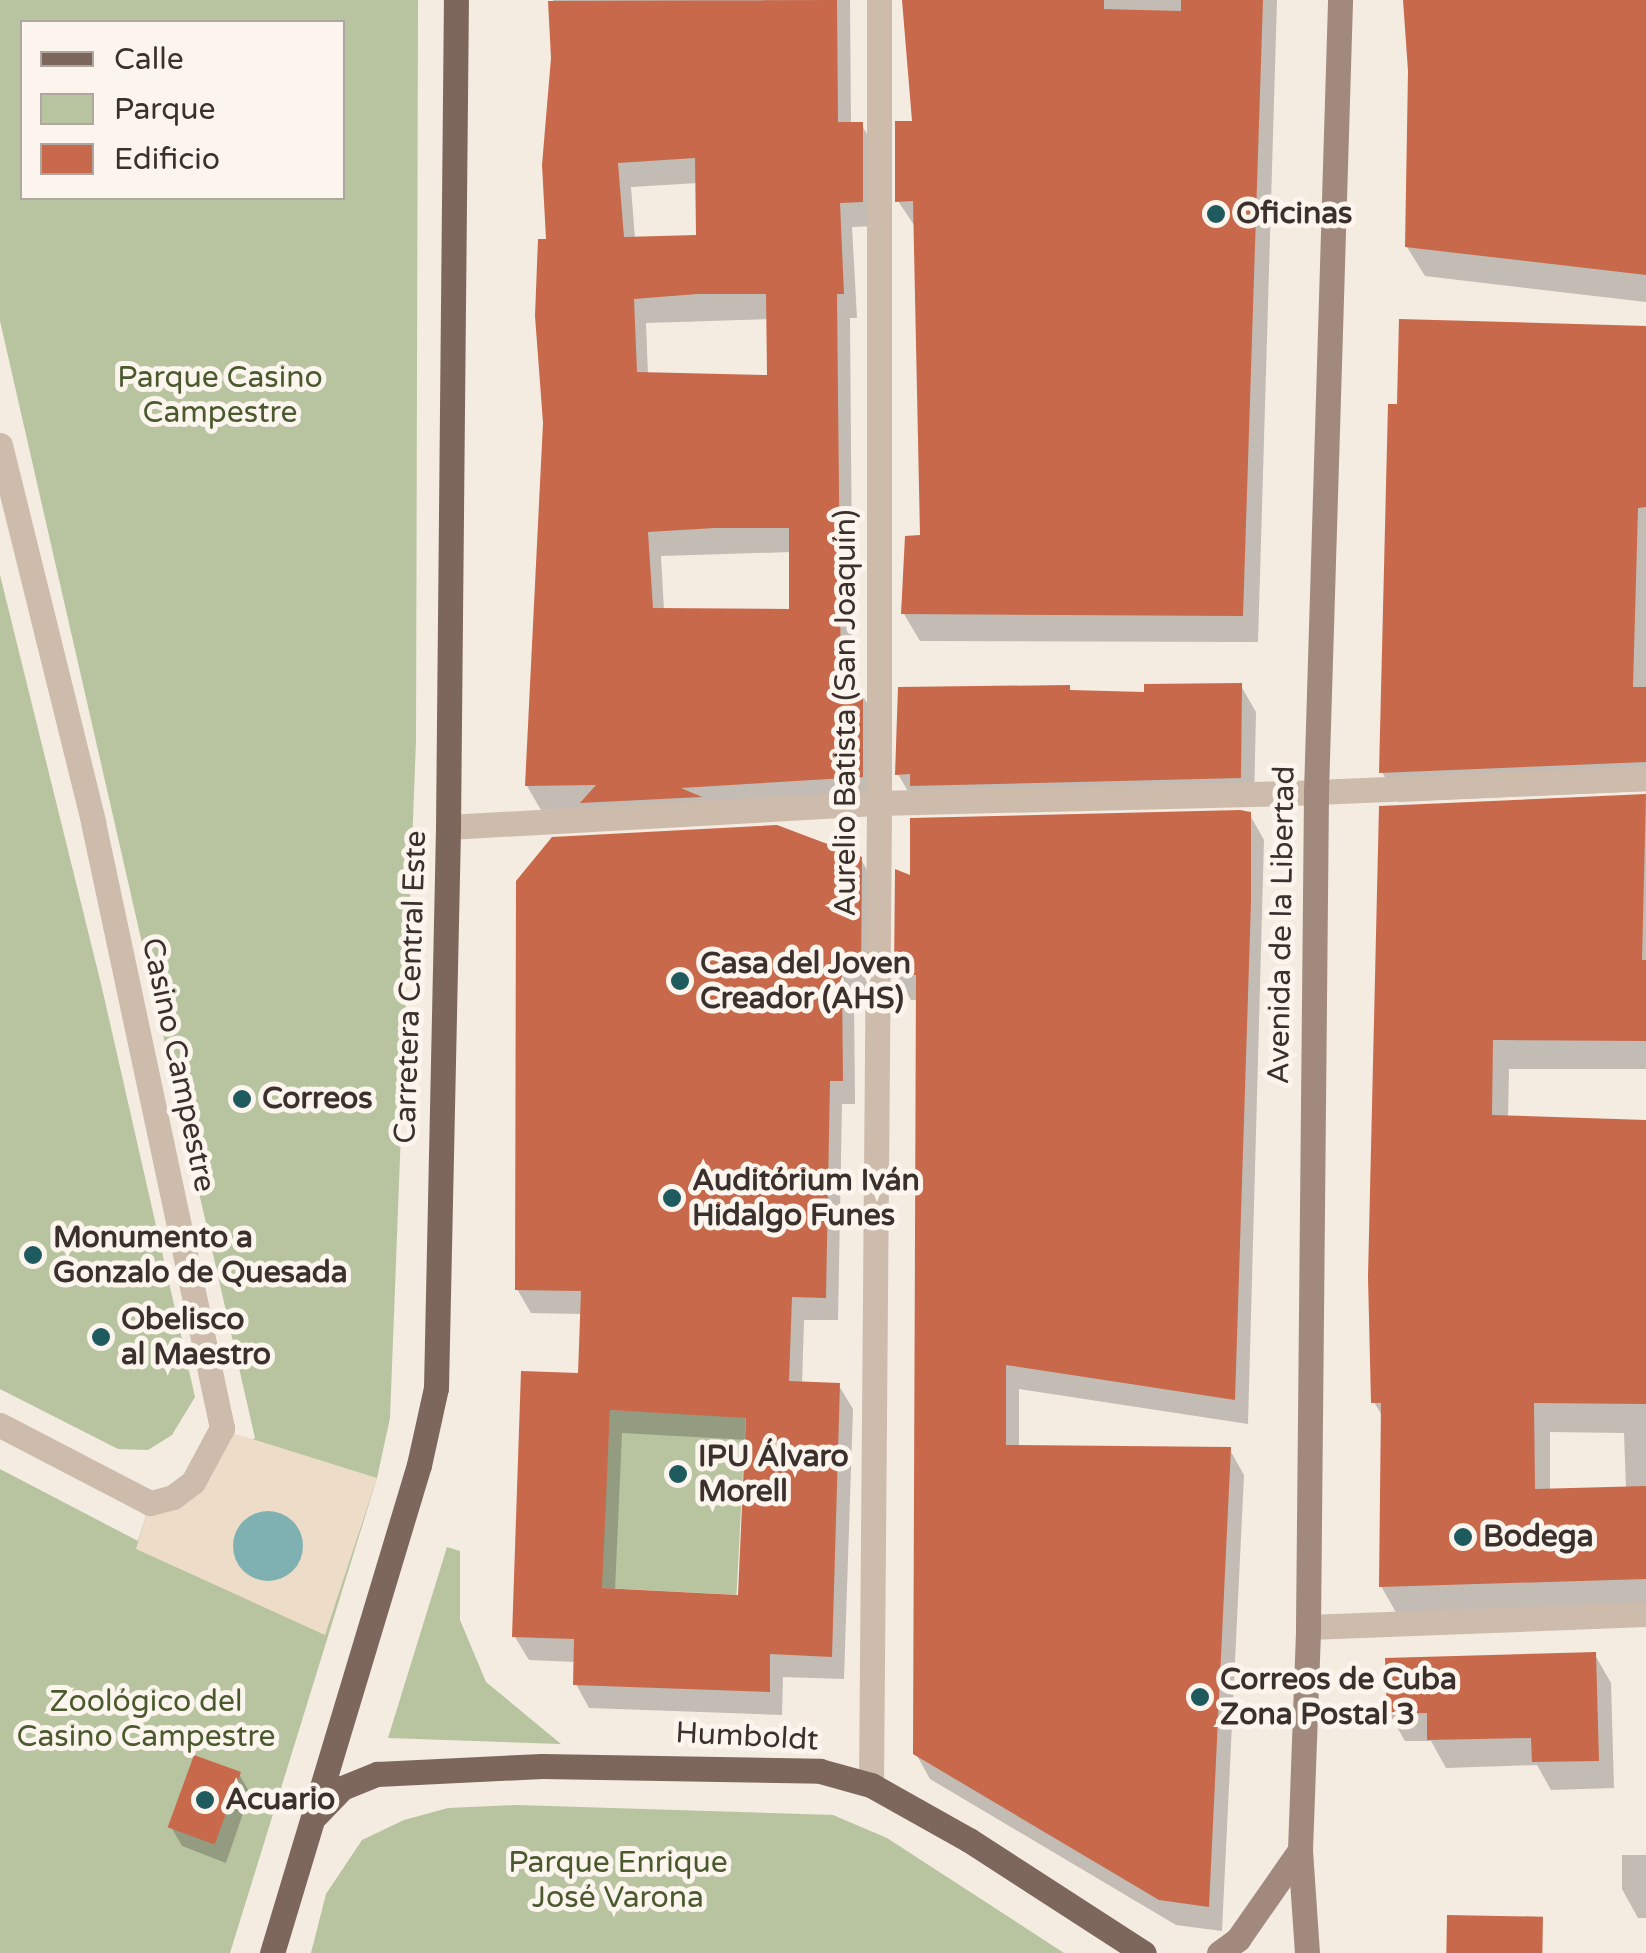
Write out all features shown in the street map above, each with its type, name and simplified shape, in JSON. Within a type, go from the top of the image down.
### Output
[{"type":"main road","name":"Carretera Central Este","points":[[272,1953],[419,1466],[436,1388],[448,828],[456,0]]},
{"type":"main road","name":"Avenida de la Libertad","points":[[1307,1953],[1300,1850],[1308,1627],[1316,792],[1340,0]]},
{"type":"main road","name":"Humboldt","points":[[313,1818],[342,1788],[377,1774],[542,1766],[768,1766],[820,1771],[872,1785],[969,1840],[1144,1953]]},
{"type":"main road","points":[[1220,1953],[1238,1939],[1300,1850]]},
{"type":"street","name":"Aurelio Batista (San Joaquín)","points":[[872,1785],[879,803],[879,0]]},
{"type":"street","name":"Casino Campestre","points":[[0,445],[93,822],[222,1428],[193,1482],[173,1497],[150,1502],[0,1424]]},
{"type":"street","points":[[448,828],[879,803],[1316,792],[1646,778]]},
{"type":"street","points":[[1308,1627],[1646,1614]]},
{"type":"green space","name":"Parque Casino Campestre","points":[[0,0],[418,0],[416,741],[390,1418],[377,1478],[230,1953],[0,1953],[0,1469],[138,1541],[150,1503],[255,1438],[0,321]]},
{"type":"green space","points":[[0,575],[102,988],[195,1397],[172,1435],[148,1450],[118,1449],[0,1389]]},
{"type":"green space","points":[[610,1410],[746,1417],[736,1595],[601,1588]]},
{"type":"green space","points":[[447,1547],[460,1551],[460,1620],[486,1682],[561,1744],[388,1738]]},
{"type":"green space","name":"Parque Enrique José Varona","points":[[517,1805],[833,1815],[887,1838],[1064,1953],[311,1953],[326,1894],[362,1840],[404,1820],[448,1808]]},
{"type":"shaded area","points":[[220,1429],[377,1478],[325,1635],[136,1549],[150,1503],[173,1497]]},
{"type":"water","points":[[268,1511],[293,1521],[303,1546],[293,1571],[268,1581],[243,1571],[233,1546],[243,1521]]},
{"type":"building","points":[[837,0],[838,122],[863,122],[863,202],[840,203],[844,294],[837,294],[841,690],[863,691],[863,777],[681,788],[702,797],[580,803],[596,785],[525,786],[543,423],[535,316],[538,239],[546,239],[542,165],[551,58],[548,1]],"holes":[[[695,158],[696,235],[624,237],[618,163]],[[766,294],[767,375],[637,372],[634,299]],[[789,528],[789,609],[653,608],[648,532]]]},
{"type":"building","points":[[902,0],[1104,0],[1104,9],[1181,11],[1181,0],[1263,0],[1243,616],[901,614],[905,536],[920,535],[913,201],[895,202],[895,121],[912,121]]},
{"type":"building","points":[[1403,0],[1646,0],[1646,275],[1405,247],[1408,71]]},
{"type":"building","points":[[1399,319],[1646,326],[1646,507],[1638,508],[1633,687],[1646,687],[1646,762],[1379,773],[1388,404],[1397,404]]},
{"type":"building","points":[[1242,683],[1241,778],[910,786],[910,774],[895,775],[898,687],[1070,685],[1070,690],[1144,692],[1144,684]]},
{"type":"building","points":[[1646,794],[1642,960],[1646,960],[1646,1041],[1493,1040],[1492,1115],[1646,1120],[1646,1404],[1534,1403],[1535,1489],[1646,1486],[1646,1579],[1379,1587],[1381,1403],[1371,1403],[1368,1277],[1379,806]]},
{"type":"building","points":[[1251,812],[1251,902],[1235,1400],[1006,1365],[1006,1445],[1231,1447],[1209,1907],[1159,1900],[913,1754],[916,975],[894,975],[895,869],[910,875],[910,818]]},
{"type":"building","points":[[777,825],[862,857],[861,975],[842,975],[843,1081],[830,1081],[826,1298],[792,1297],[789,1381],[840,1383],[832,1657],[770,1654],[770,1692],[573,1685],[574,1639],[512,1637],[521,1371],[578,1373],[581,1291],[515,1290],[516,881],[552,837]],"holes":[[[610,1410],[746,1418],[738,1595],[602,1588]]]},
{"type":"building","points":[[1596,1652],[1599,1761],[1532,1762],[1531,1738],[1427,1740],[1427,1713],[1387,1714],[1385,1658]]},
{"type":"building","name":"Acuario","points":[[194,1755],[241,1772],[215,1844],[168,1827]]},
{"type":"building","points":[[1447,1915],[1543,1917],[1542,1953],[1446,1953]]},
{"type":"place","name":"Oficinas","points":[[1216,214]]},
{"type":"place","name":"Casa del Joven Creador (AHS)","points":[[680,981]]},
{"type":"place","name":"Correos","points":[[242,1099]]},
{"type":"place","name":"Auditórium Iván Hidalgo Funes","points":[[672,1198]]},
{"type":"place","name":"Monumento a Gonzalo de Quesada","points":[[33,1255]]},
{"type":"place","name":"Obelisco al Maestro","points":[[101,1337]]},
{"type":"place","name":"IPU Álvaro Morell","points":[[678,1474]]},
{"type":"place","name":"Bodega","points":[[1463,1537]]},
{"type":"place","name":"Correos de Cuba Zona Postal 3","points":[[1200,1697]]},
{"type":"place","name":"Acuario","points":[[205,1800]]},
{"type":"park label","name":"Zoológico del Casino Campestre","points":[[146,1719]]}]
